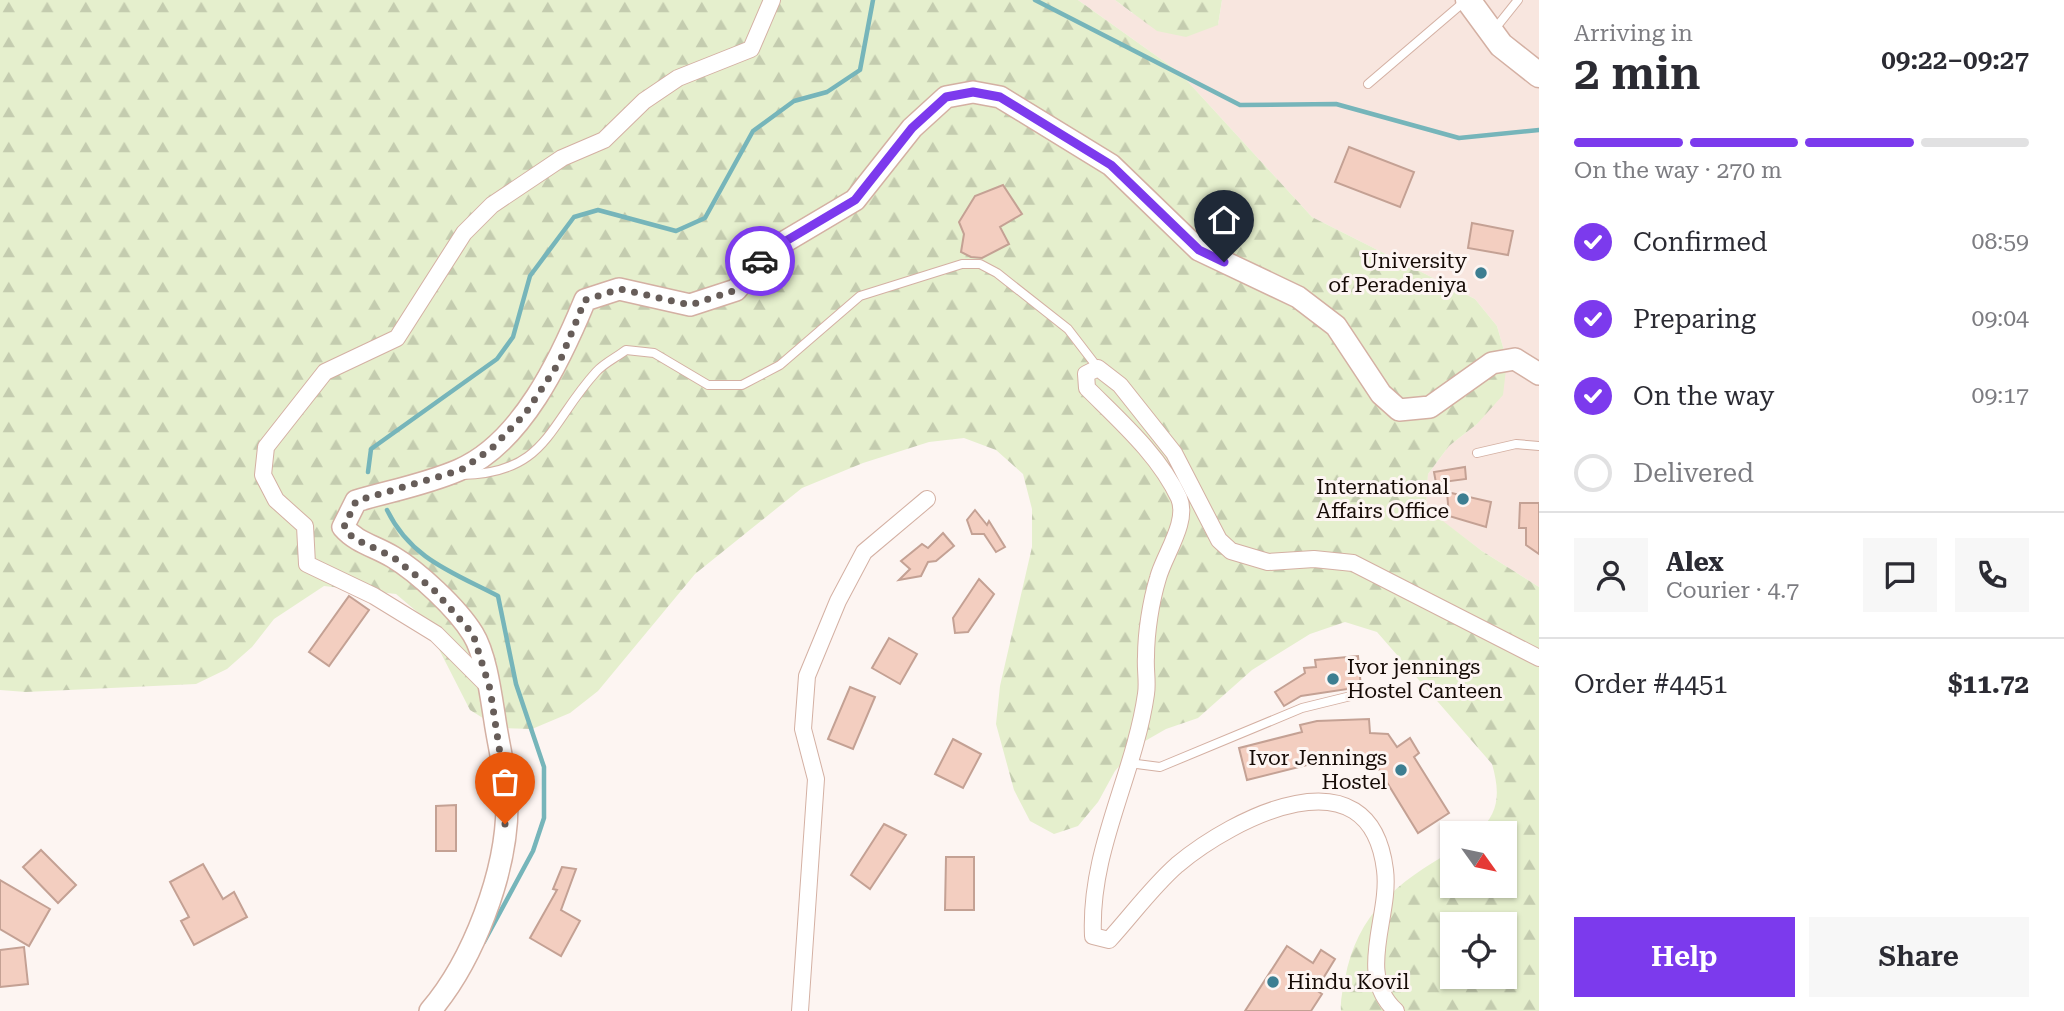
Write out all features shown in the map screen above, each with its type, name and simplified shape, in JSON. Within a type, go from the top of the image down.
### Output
[{"type":"main road","points":[[1467,0],[1501,45],[1539,75]]},
{"type":"street","points":[[490,689],[436,634],[374,596],[307,564],[304,526],[276,500],[263,475],[267,447],[325,372],[397,338],[464,233],[492,205],[562,158],[604,140],[644,101],[678,79],[751,50],[772,0]]},
{"type":"street","points":[[430,1011],[447,991],[477,933],[501,863],[508,805],[490,689],[473,634],[434,590],[393,557],[353,538],[344,527],[356,501],[461,470],[492,448],[525,414],[560,361],[585,300],[620,289],[690,305],[736,290],[769,251],[855,200],[912,128],[946,97],[973,92],[1000,97],[1111,165],[1199,250],[1298,296],[1336,326],[1381,394],[1399,410],[1430,407],[1492,363],[1515,359],[1539,374]]},
{"type":"street","points":[[1396,1011],[1380,992],[1374,970],[1386,888],[1385,867],[1373,830],[1352,808],[1337,802],[1302,801],[1255,816],[1208,842],[1175,867],[1109,940],[1093,936],[1091,903],[1101,848],[1129,763],[1147,692],[1146,654],[1157,579],[1182,512],[1179,498],[1149,451],[1087,388],[1086,374],[1098,368],[1121,385],[1174,453],[1219,540],[1231,551],[1268,562],[1314,559],[1353,563],[1539,658]]},
{"type":"street","points":[[800,1011],[816,779],[803,729],[807,676],[838,601],[864,552],[927,499]]},
{"type":"lane","points":[[1368,84],[1467,0]]},
{"type":"lane","points":[[1492,33],[1518,0]]},
{"type":"lane","points":[[440,475],[485,475],[525,461],[544,443],[597,371],[626,350],[654,353],[708,385],[742,384],[780,365],[860,296],[962,264],[980,264],[997,273],[1068,329],[1098,368]]},
{"type":"lane","points":[[1477,453],[1516,444],[1539,446]]},
{"type":"lane","points":[[1129,763],[1160,767],[1302,708],[1367,692]]},
{"type":"shaded area","name":"University of Peradeniya","points":[[1078,0],[1115,0],[1132,13],[1218,25],[1222,0],[1539,0],[1539,587],[1482,551],[1426,509],[1428,474],[1449,446],[1477,424],[1507,361],[1497,326],[1475,299],[1312,217],[1179,72]]},
{"type":"green space","points":[[0,0],[1078,0],[1179,72],[1312,217],[1475,299],[1497,326],[1507,361],[1503,395],[1477,424],[1449,446],[1428,474],[1426,508],[1482,551],[1539,587],[1539,1011],[1341,1011],[1341,999],[1351,956],[1370,918],[1397,888],[1432,863],[1440,858],[1440,898],[1517,898],[1517,821],[1488,821],[1494,810],[1497,793],[1492,764],[1377,632],[1345,622],[1310,634],[1252,670],[1198,718],[1166,729],[1138,745],[1115,771],[1098,802],[1078,826],[1054,834],[1030,821],[1014,790],[996,724],[1000,686],[1032,547],[1032,509],[1023,474],[996,450],[964,438],[929,442],[863,463],[802,488],[695,574],[598,691],[570,713],[532,729],[499,728],[470,710],[422,616],[396,594],[324,586],[274,619],[252,647],[227,669],[196,684],[26,692],[0,690]]},
{"type":"green space","points":[[1115,0],[1222,0],[1218,25],[1186,37],[1157,31]]},
{"type":"building","points":[[1349,147],[1414,172],[1400,207],[1335,182]]},
{"type":"building","points":[[1003,185],[1022,214],[1000,227],[1009,244],[982,258],[961,252],[964,234],[959,222],[975,196]]},
{"type":"building","points":[[1472,223],[1513,231],[1508,255],[1468,248]]},
{"type":"building","points":[[1465,467],[1466,479],[1436,483],[1434,472]]},
{"type":"building","name":"International Affairs Office","points":[[1447,492],[1491,502],[1486,527],[1449,516]]},
{"type":"building","points":[[1520,503],[1539,503],[1539,554],[1526,545],[1526,528],[1519,528]]},
{"type":"building","points":[[975,510],[987,525],[989,521],[1005,547],[996,552],[984,534],[972,534],[967,520]]},
{"type":"building","points":[[943,533],[954,546],[936,561],[928,562],[921,576],[899,580],[910,569],[901,561],[922,544],[928,548]]},
{"type":"building","points":[[979,579],[994,594],[968,632],[955,633],[953,618]]},
{"type":"building","points":[[349,596],[369,610],[329,666],[309,652]]},
{"type":"building","points":[[889,638],[917,654],[900,684],[872,668]]},
{"type":"building","name":"Ivor jennings Hostel Canteen","points":[[1358,656],[1361,687],[1301,696],[1284,706],[1275,692],[1305,673],[1304,668],[1316,667],[1315,660]]},
{"type":"building","points":[[850,687],[875,697],[853,749],[828,739]]},
{"type":"building","name":"Ivor Jennings Hostel","points":[[1369,719],[1370,733],[1388,734],[1397,747],[1410,738],[1419,753],[1414,757],[1449,813],[1418,833],[1372,758],[1327,760],[1247,780],[1239,748],[1302,732],[1300,725],[1317,721]]},
{"type":"building","points":[[953,739],[981,754],[963,788],[935,774]]},
{"type":"building","points":[[456,805],[456,851],[436,851],[436,806]]},
{"type":"building","points":[[884,824],[906,835],[870,889],[851,875]]},
{"type":"building","points":[[41,850],[76,885],[58,903],[23,867]]},
{"type":"building","points":[[946,857],[974,857],[974,910],[945,910]]},
{"type":"building","points":[[203,864],[223,899],[234,892],[247,917],[194,945],[181,921],[189,917],[170,882]]},
{"type":"building","points":[[562,867],[576,869],[561,910],[580,921],[561,956],[530,938],[557,890],[553,889]]},
{"type":"building","points":[[0,880],[50,909],[29,946],[0,929]]},
{"type":"building","points":[[1287,946],[1313,963],[1321,950],[1335,959],[1316,990],[1322,994],[1311,1011],[1245,1011]]},
{"type":"building","points":[[24,947],[28,984],[0,987],[0,950]]},
{"type":"waterway","points":[[368,472],[371,449],[497,359],[513,337],[530,276],[574,217],[598,210],[676,231],[705,218],[753,131],[794,101],[827,92],[860,70],[873,0]]},
{"type":"waterway","points":[[1035,0],[1240,105],[1336,104],[1459,138],[1539,130]]},
{"type":"waterway","points":[[387,510],[408,541],[421,552],[449,571],[498,596],[516,684],[544,767],[544,818],[533,851],[484,942]]},
{"type":"way so far","points":[[505,824],[508,805],[490,689],[473,634],[434,590],[393,557],[353,538],[344,527],[356,501],[461,470],[492,448],[525,414],[560,361],[585,300],[620,289],[690,305],[736,290],[760,261]]},
{"type":"place","name":"University of Peradeniya","points":[[1481,273]]},
{"type":"place","name":"International Affairs Office","points":[[1463,499]]},
{"type":"place","name":"Ivor jennings Hostel Canteen","points":[[1333,679]]},
{"type":"place","name":"Ivor Jennings Hostel","points":[[1401,770]]},
{"type":"place","name":"Hindu Kovil","points":[[1273,982]]},
{"type":"route","points":[[760,261],[769,251],[855,200],[912,128],[946,97],[973,92],[1000,97],[1111,165],[1199,250],[1224,262]]}]
